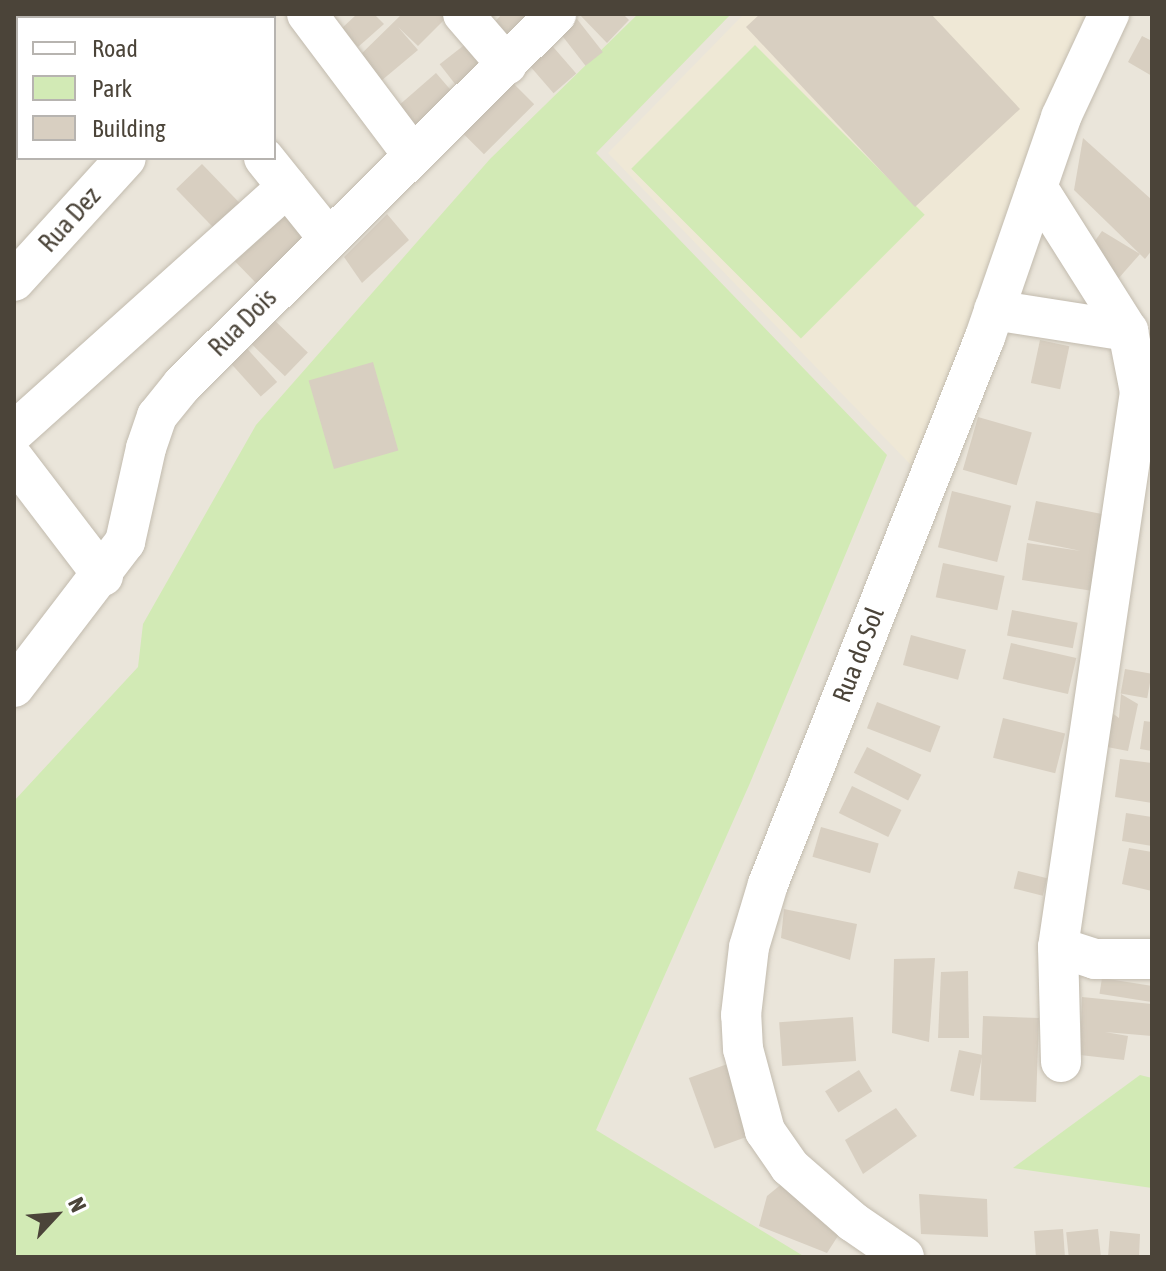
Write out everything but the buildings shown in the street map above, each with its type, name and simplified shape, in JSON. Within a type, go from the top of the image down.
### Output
[{"type":"street","points":[[307,14],[413,155]]},
{"type":"street","points":[[463,14],[507,65]]},
{"type":"street","name":"Rua Dois","points":[[20,667],[103,576],[125,542],[157,416],[182,385],[556,14]]},
{"type":"street","name":"Rua do Sol","points":[[904,1257],[853,1222],[790,1167],[765,1131],[746,1061],[741,1015],[749,947],[768,884],[994,310],[1061,117],[1109,14]]},
{"type":"street","name":"Rua Dez","points":[[14,281],[124,160]]},
{"type":"street","points":[[14,432],[276,172],[328,238]]},
{"type":"street","points":[[1037,187],[1128,331],[1140,392],[1139,423],[1058,947],[1061,1062]]},
{"type":"street","points":[[994,310],[1128,331]]},
{"type":"street","points":[[14,459],[103,576]]},
{"type":"street","points":[[1058,947],[1095,959],[1152,959]]},
{"type":"shaded area","points":[[14,14],[1152,14],[1152,1257],[14,1257]]},
{"type":"shaded area","points":[[744,14],[1120,14],[914,468],[608,153]]},
{"type":"green space","points":[[638,14],[731,14],[596,153],[887,455],[750,783],[596,1130],[805,1257],[14,1257],[14,801],[138,667],[143,624],[256,425],[490,159]]},
{"type":"green space","points":[[755,45],[925,215],[801,338],[631,169]]},
{"type":"green space","points":[[1140,1075],[1152,1078],[1152,1188],[1013,1168]]}]
